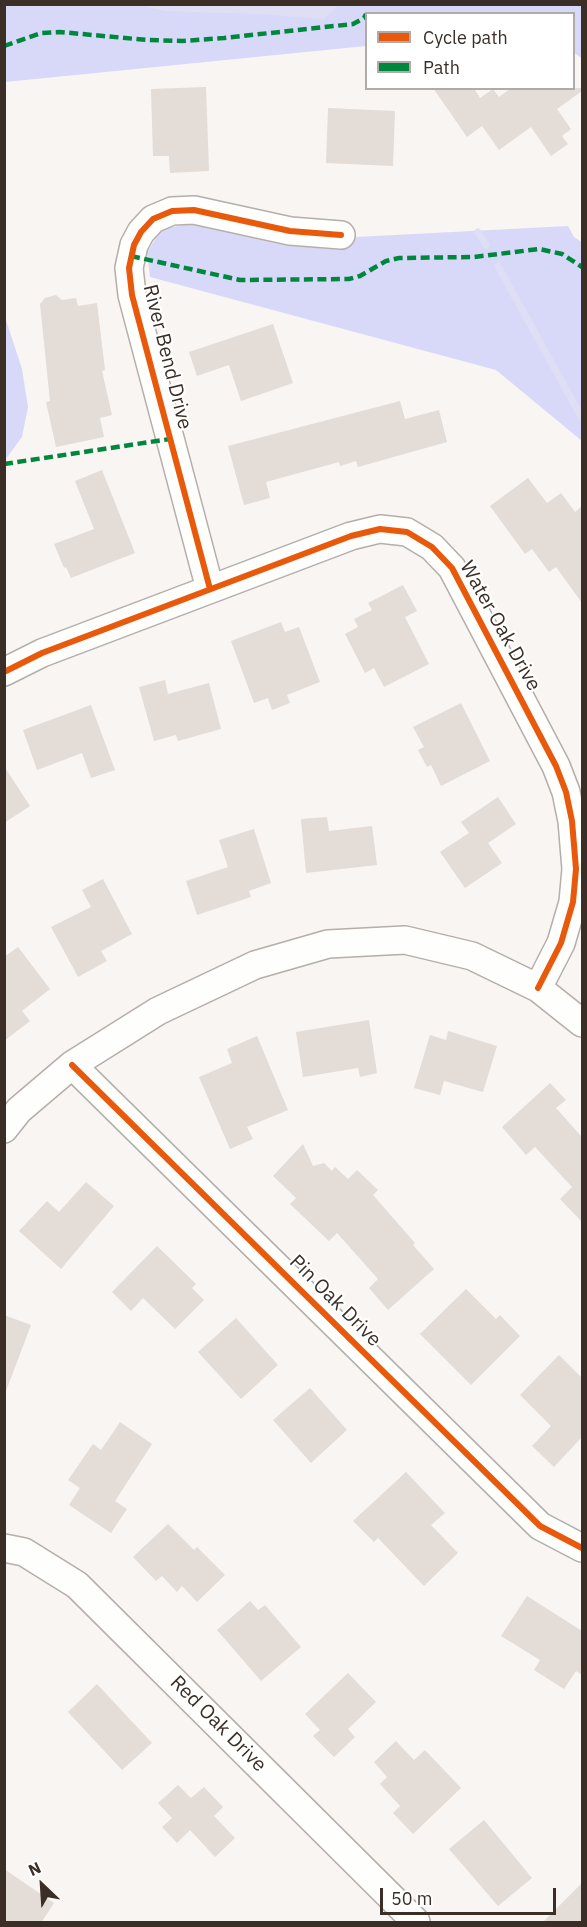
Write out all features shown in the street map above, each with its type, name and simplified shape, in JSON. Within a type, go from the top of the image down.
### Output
[{"type":"street","name":"River Bend Drive","points":[[210,589],[132,294],[129,268],[134,244],[153,219],[172,211],[194,210],[290,231],[341,235]]},
{"type":"street","name":"Water Oak Drive","points":[[4,672],[42,653],[351,536],[380,529],[407,532],[432,547],[452,568],[556,766],[566,792],[572,821],[576,869],[573,902],[561,943],[538,988]]},
{"type":"street","points":[[4,1129],[20,1110],[72,1065],[168,1006],[255,966],[328,944],[405,940],[472,956],[538,988],[582,1023]]},
{"type":"street","name":"Pin Oak Drive","points":[[72,1065],[540,1526],[582,1548]]},
{"type":"street","name":"Red Oak Drive","points":[[4,1548],[24,1552],[78,1585],[416,1923]]},
{"type":"shaded area","points":[[335,4],[336,8],[324,19],[165,11],[141,5]]},
{"type":"shaded area","points":[[5,5],[582,5],[582,58],[575,54],[575,12],[365,12],[365,46],[5,82]]},
{"type":"shaded area","points":[[190,224],[283,245],[342,250],[351,245],[356,237],[568,226],[574,237],[582,242],[582,441],[496,370],[150,277],[147,252],[162,229]]},
{"type":"shaded area","points":[[4,314],[22,369],[28,407],[22,437],[5,460]]},
{"type":"building","points":[[206,87],[209,171],[170,173],[169,156],[153,156],[151,89]]},
{"type":"building","points":[[575,88],[582,88],[582,91],[557,109],[571,129],[562,136],[568,144],[551,156],[531,127],[499,150],[482,126],[467,137],[434,90],[475,90],[480,98],[492,90],[499,97],[508,90],[575,90]]},
{"type":"building","points":[[328,108],[395,111],[393,166],[326,163]]},
{"type":"building","points":[[56,295],[62,300],[76,298],[78,306],[97,303],[105,370],[102,371],[112,415],[100,418],[104,437],[56,447],[46,402],[50,401],[40,304],[45,298]]},
{"type":"building","points":[[273,324],[293,383],[241,401],[229,365],[197,376],[189,352]]},
{"type":"building","points":[[400,401],[405,419],[439,410],[447,442],[358,467],[356,461],[340,466],[339,462],[266,482],[270,498],[244,505],[228,446]]},
{"type":"building","points":[[102,470],[135,553],[71,578],[54,544],[94,529],[75,481]]},
{"type":"building","points":[[528,478],[547,503],[561,493],[575,512],[582,506],[582,603],[556,567],[549,572],[532,549],[525,554],[490,506]]},
{"type":"building","points":[[403,585],[417,611],[405,617],[429,664],[384,687],[374,668],[365,673],[345,634],[358,627],[354,619],[372,610],[368,603]]},
{"type":"building","points":[[281,622],[285,632],[299,627],[320,682],[287,695],[290,703],[272,710],[268,698],[254,703],[231,641]]},
{"type":"building","points":[[165,680],[168,694],[209,683],[221,729],[178,741],[176,735],[154,741],[139,687]]},
{"type":"building","points":[[461,703],[490,761],[441,786],[431,765],[427,767],[418,750],[424,747],[413,727]]},
{"type":"building","points":[[91,705],[115,770],[91,778],[82,753],[37,770],[23,730]]},
{"type":"building","points":[[4,766],[30,806],[4,823]]},
{"type":"building","points":[[498,797],[516,824],[488,843],[502,863],[465,888],[440,852],[469,833],[461,822]]},
{"type":"building","points":[[327,817],[329,831],[372,826],[377,865],[306,873],[301,819]]},
{"type":"building","points":[[254,829],[271,883],[249,891],[251,897],[197,915],[186,881],[228,867],[219,840]]},
{"type":"building","points":[[103,879],[132,934],[101,951],[107,961],[78,977],[51,927],[91,907],[82,890]]},
{"type":"building","points":[[18,947],[50,989],[22,1011],[30,1021],[4,1041],[4,957]]},
{"type":"building","points":[[369,1020],[377,1073],[360,1077],[358,1068],[303,1077],[296,1032]]},
{"type":"building","points":[[448,1031],[497,1046],[483,1092],[444,1081],[440,1095],[414,1088],[430,1035],[446,1040]]},
{"type":"building","points":[[257,1036],[288,1110],[247,1127],[253,1139],[230,1149],[199,1077],[232,1063],[227,1049]]},
{"type":"building","points":[[550,1083],[566,1100],[556,1108],[582,1137],[582,1222],[560,1199],[572,1187],[535,1147],[526,1155],[502,1127]]},
{"type":"building","points":[[303,1144],[313,1166],[324,1163],[332,1171],[335,1167],[348,1179],[357,1170],[378,1190],[373,1195],[415,1243],[413,1245],[434,1269],[388,1310],[369,1288],[378,1279],[337,1233],[329,1241],[290,1204],[296,1198],[273,1176]]},
{"type":"building","points":[[86,1182],[114,1206],[61,1269],[19,1231],[47,1201],[59,1212]]},
{"type":"building","points":[[157,1246],[196,1284],[192,1288],[204,1300],[175,1329],[143,1298],[131,1311],[112,1292]]},
{"type":"building","points":[[466,1289],[496,1319],[500,1315],[520,1336],[471,1385],[420,1334]]},
{"type":"building","points":[[4,1315],[31,1325],[6,1391],[4,1390]]},
{"type":"building","points":[[236,1318],[278,1365],[241,1399],[198,1352]]},
{"type":"building","points":[[559,1355],[582,1378],[582,1437],[554,1467],[532,1446],[551,1426],[520,1395]]},
{"type":"building","points":[[310,1388],[347,1430],[311,1463],[273,1420]]},
{"type":"building","points":[[120,1422],[152,1444],[115,1501],[127,1509],[111,1533],[69,1505],[80,1488],[68,1480],[93,1444],[101,1450]]},
{"type":"building","points":[[406,1472],[445,1513],[431,1525],[458,1553],[424,1586],[378,1538],[374,1542],[353,1521]]},
{"type":"building","points":[[168,1524],[194,1550],[197,1547],[225,1575],[197,1602],[182,1586],[177,1592],[162,1576],[156,1581],[133,1557]]},
{"type":"building","points":[[527,1596],[582,1631],[582,1675],[576,1671],[564,1689],[534,1670],[540,1660],[501,1636]]},
{"type":"building","points":[[250,1601],[258,1610],[265,1605],[301,1647],[261,1681],[217,1630]]},
{"type":"building","points":[[348,1673],[376,1702],[348,1729],[355,1737],[334,1757],[313,1736],[320,1730],[305,1714]]},
{"type":"building","points":[[97,1684],[152,1743],[122,1770],[68,1712]]},
{"type":"building","points":[[396,1741],[414,1760],[425,1750],[461,1788],[413,1834],[393,1813],[400,1806],[380,1784],[387,1777],[374,1762]]},
{"type":"building","points":[[178,1785],[191,1798],[204,1787],[223,1807],[214,1816],[235,1838],[215,1857],[190,1830],[177,1843],[162,1827],[172,1818],[158,1803]]},
{"type":"building","points":[[484,1820],[532,1878],[498,1906],[449,1849]]},
{"type":"building","points":[[4,1869],[54,1903],[41,1923],[4,1923]]},
{"type":"building","points":[[582,1883],[582,1923],[542,1923]]},
{"type":"waterway","points":[[478,232],[486,245]]},
{"type":"waterway","points":[[498,266],[582,418]]},
{"type":"marked path","points":[[4,46],[41,33],[60,32],[147,40],[182,41],[224,38],[353,24],[365,16]]},
{"type":"marked path","points":[[131,256],[240,280],[349,279],[360,276],[386,261],[399,258],[474,257],[539,249],[562,254],[582,267]]},
{"type":"marked path","points":[[4,464],[170,439]]},
{"type":"cycle path","points":[[210,589],[132,295],[129,268],[134,245],[141,232],[153,219],[172,211],[194,210],[290,231],[341,235]]},
{"type":"cycle path","points":[[4,672],[42,653],[351,536],[380,529],[407,532],[432,547],[452,568],[556,766],[566,792],[572,821],[576,869],[573,902],[561,943],[538,988]]},
{"type":"cycle path","points":[[72,1065],[540,1526],[582,1548]]}]
